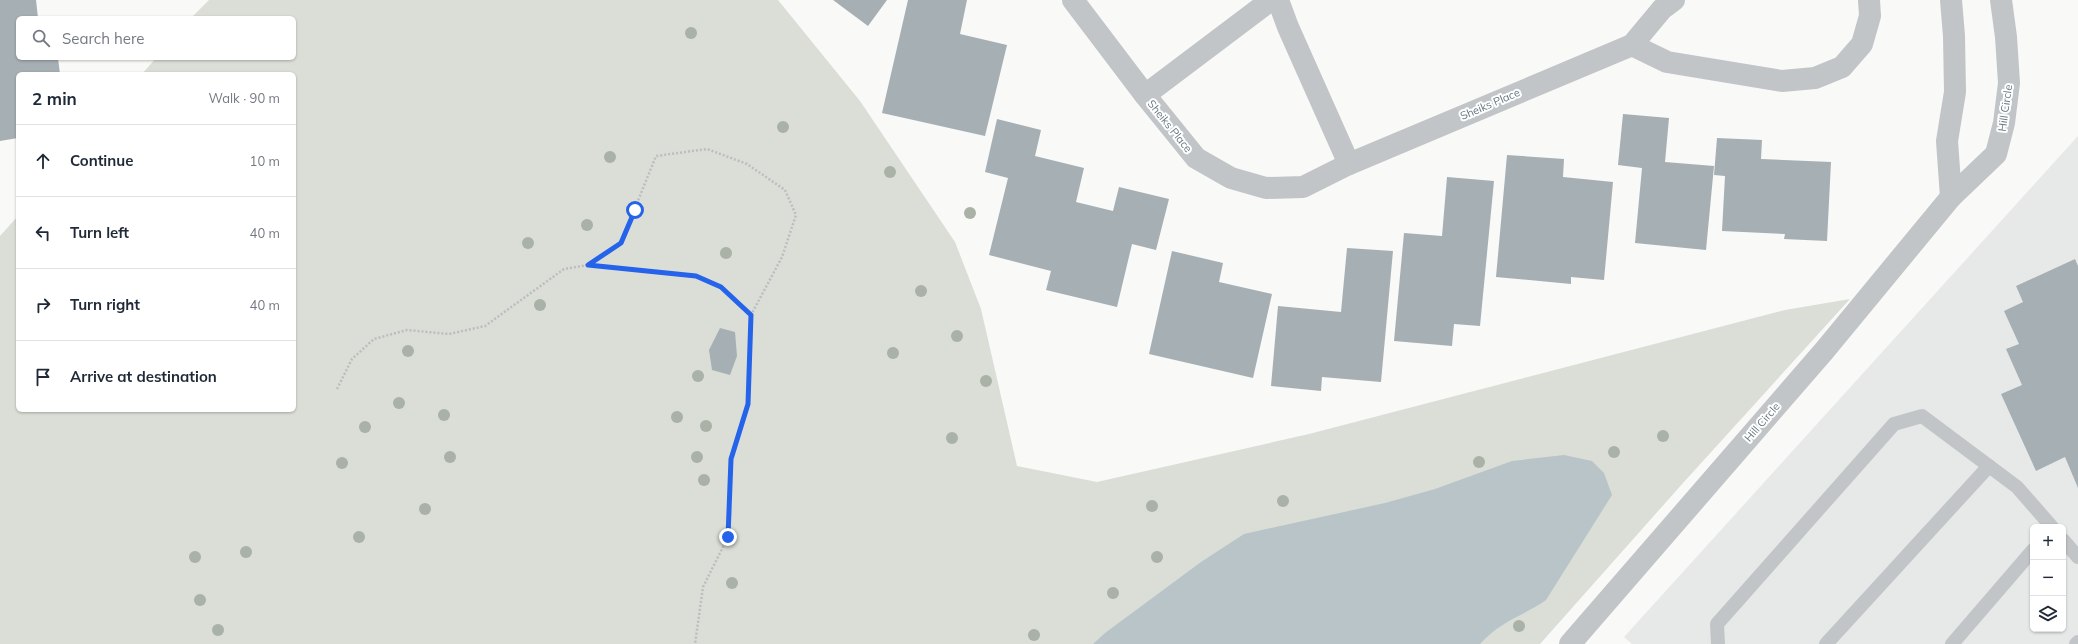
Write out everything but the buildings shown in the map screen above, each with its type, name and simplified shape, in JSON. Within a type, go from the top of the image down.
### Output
[{"type":"street","name":"Sheiks Place","points":[[1073,0],[1145,95],[1196,158],[1231,178],[1266,188],[1303,187],[1349,164],[1632,45],[1662,9],[1674,0]]},
{"type":"street","points":[[1145,95],[1271,0]]},
{"type":"street","points":[[1278,0],[1349,164]]},
{"type":"street","points":[[1632,45],[1667,62],[1782,81],[1816,78],[1842,67],[1862,44],[1870,16],[1869,0]]},
{"type":"street","points":[[1951,0],[1954,36],[1955,92],[1947,140],[1951,197]]},
{"type":"street","name":"Hill Circle","points":[[1570,644],[1824,351],[1951,197],[1996,154],[2004,123],[2009,83],[2006,37],[2001,0]]},
{"type":"lane","points":[[1718,644],[1717,624],[1894,424],[1922,416],[2018,487],[2049,524]]},
{"type":"lane","points":[[1826,644],[1989,466]]},
{"type":"lane","points":[[2066,543],[2078,557]]},
{"type":"lane","points":[[1952,644],[2030,553]]},
{"type":"path","points":[[588,265],[621,243],[656,156],[707,149],[747,164],[785,190],[796,215],[782,257],[751,315],[748,404],[731,459],[728,537],[703,587],[695,644]]},
{"type":"path","points":[[337,389],[352,359],[374,339],[407,330],[449,334],[485,326],[564,269],[588,265],[696,276],[721,287],[751,315]]},
{"type":"shaded area","points":[[209,0],[778,0],[860,101],[955,242],[981,309],[1017,466],[1097,482],[1309,434],[1785,310],[1850,299],[1683,483],[1540,644],[0,644],[0,236],[16,218],[16,412],[296,412],[296,72],[144,72],[154,60],[296,60],[296,16],[193,16]]},
{"type":"shaded area","points":[[2078,136],[2078,644],[1632,644],[1624,637]]},
{"type":"shaded area","points":[[1564,455],[1592,461],[1604,473],[1612,495],[1546,600],[1504,624],[1480,644],[1093,644],[1105,633],[1201,562],[1244,534],[1385,503],[1435,489],[1512,461]]},
{"type":"route","points":[[635,210],[621,243],[588,265],[696,276],[721,287],[751,315],[748,404],[731,459],[728,537]]}]
